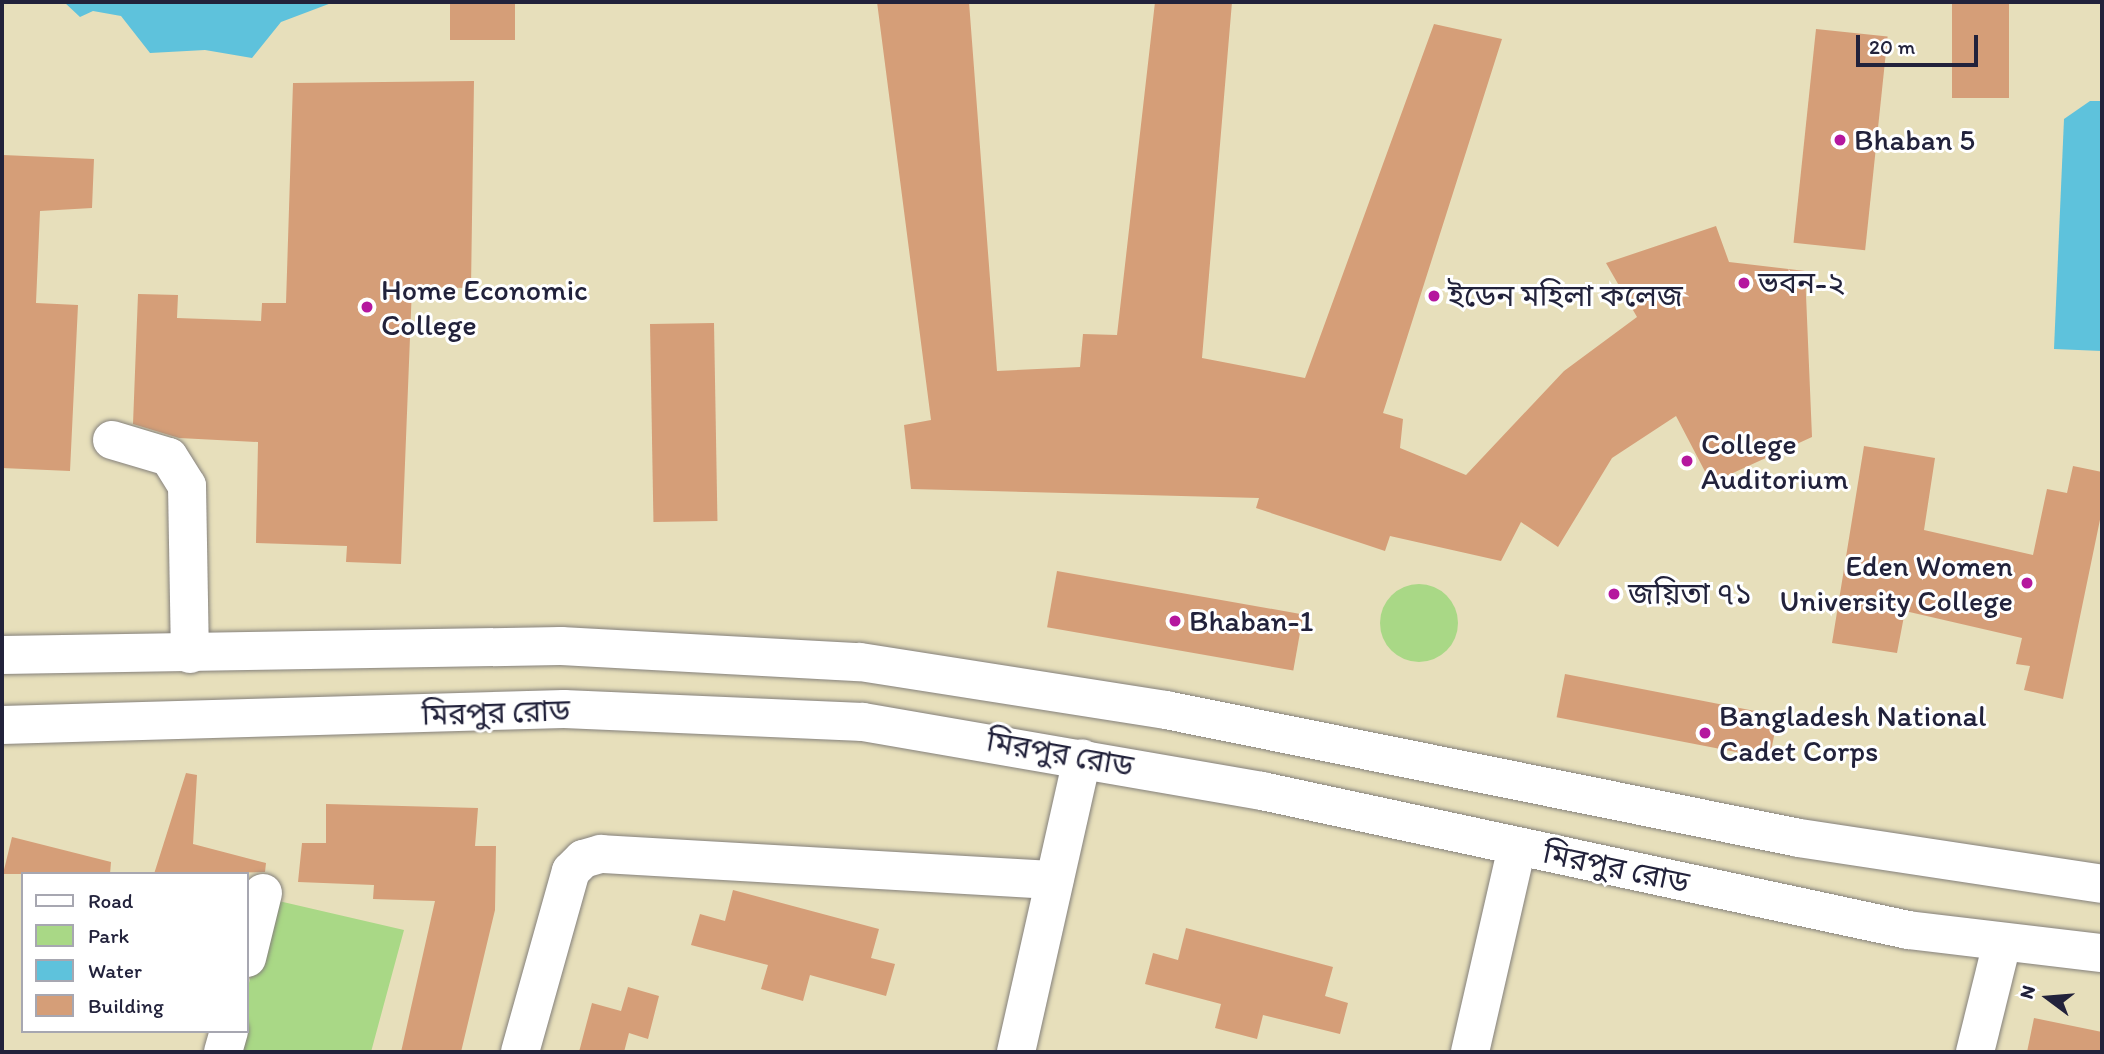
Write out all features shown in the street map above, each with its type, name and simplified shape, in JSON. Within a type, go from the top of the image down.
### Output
[{"type":"main road","points":[[111,440],[169,457],[187,486],[190,654]]},
{"type":"main road","name":"মিরপুর রোড","points":[[2,655],[561,646],[860,662],[1153,708],[1799,838],[2102,884]]},
{"type":"main road","name":"মিরপুর রোড","points":[[3,732],[564,709],[863,722],[1082,758],[1517,846],[1908,930],[2102,953]]},
{"type":"main road","points":[[1016,1052],[1082,758]]},
{"type":"main road","points":[[1470,1052],[1517,846]]},
{"type":"main road","points":[[520,1052],[571,871],[583,859],[601,854],[1055,880]]},
{"type":"main road","points":[[248,954],[263,893]]},
{"type":"main road","points":[[1975,1052],[2002,943]]},
{"type":"main road","points":[[223,1052],[228,1033]]},
{"type":"green space","points":[[1419,584],[1434,587],[1446,596],[1455,608],[1458,623],[1455,638],[1446,650],[1434,659],[1419,662],[1404,659],[1392,650],[1383,638],[1380,623],[1383,608],[1392,596],[1404,587]]},
{"type":"green space","points":[[270,899],[404,930],[371,1052],[231,1052],[248,1033],[248,987]]},
{"type":"water","points":[[64,2],[334,2],[281,22],[252,58],[205,50],[150,53],[121,16],[93,11],[80,17]]},
{"type":"water","points":[[2090,101],[2102,101],[2102,351],[2054,349],[2064,119]]},
{"type":"building","points":[[450,2],[515,2],[515,40],[450,40]]},
{"type":"building","name":"ভবন-২","points":[[877,2],[969,2],[997,371],[1080,367],[1083,334],[1117,335],[1155,2],[1232,2],[1202,358],[1305,378],[1434,24],[1502,39],[1383,413],[1403,419],[1400,448],[1466,475],[1564,371],[1637,317],[1606,263],[1716,226],[1729,262],[1805,271],[1812,437],[1711,483],[1676,416],[1612,458],[1558,547],[1521,522],[1501,561],[1390,536],[1385,551],[1256,508],[1259,498],[911,489],[904,425],[931,420]]},
{"type":"building","points":[[1952,2],[2009,2],[2009,98],[1952,98]]},
{"type":"building","name":"Bhaban 5","points":[[1816,29],[1888,37],[1865,250],[1794,243]]},
{"type":"building","points":[[474,81],[471,288],[412,287],[401,564],[346,562],[347,546],[256,543],[258,442],[179,438],[133,424],[138,294],[178,295],[177,318],[261,321],[262,303],[286,303],[293,83]]},
{"type":"building","points":[[3,155],[94,159],[92,208],[40,211],[36,303],[78,305],[70,471],[2,468]]},
{"type":"building","points":[[714,323],[717,521],[653,522],[650,324]]},
{"type":"building","points":[[1864,446],[1935,458],[1924,530],[2033,555],[2047,489],[2067,493],[2073,466],[2102,472],[2102,510],[2063,699],[2024,690],[2030,666],[2016,664],[2022,638],[1905,611],[1897,653],[1832,643]]},
{"type":"building","name":"Bhaban-1","points":[[1057,571],[1303,614],[1293,671],[1047,627]]},
{"type":"building","name":"Bangladesh National Cadet Corps","points":[[1565,674],[1778,715],[1770,759],[1557,717]]},
{"type":"building","points":[[186,773],[197,775],[193,844],[266,863],[265,872],[155,872]]},
{"type":"building","points":[[326,804],[478,808],[475,846],[496,846],[495,910],[461,1052],[401,1052],[435,901],[373,899],[374,885],[298,882],[302,843],[326,843]]},
{"type":"building","points":[[12,837],[111,862],[110,872],[3,874]]},
{"type":"building","points":[[733,890],[879,929],[871,958],[895,964],[886,996],[810,975],[803,1001],[761,989],[768,965],[691,945],[700,914],[725,921]]},
{"type":"building","points":[[1186,928],[1333,967],[1325,996],[1348,1003],[1340,1034],[1263,1015],[1257,1039],[1215,1028],[1221,1004],[1145,984],[1153,953],[1178,960]]},
{"type":"building","points":[[628,987],[659,996],[648,1039],[629,1033],[624,1052],[579,1052],[592,1003],[621,1011]]},
{"type":"building","points":[[2034,1018],[2102,1032],[2102,1052],[2027,1052]]},
{"type":"place","name":"Bhaban 5","points":[[1840,140]]},
{"type":"place","name":"ভবন-২","points":[[1744,283]]},
{"type":"place","name":"ইডেন মহিলা কলেজ","points":[[1434,296]]},
{"type":"place","name":"Home Economic College","points":[[367,307]]},
{"type":"place","name":"College Auditorium","points":[[1687,461]]},
{"type":"place","name":"Eden Women University College","points":[[2027,583]]},
{"type":"place","name":"জয়িতা ৭১","points":[[1614,594]]},
{"type":"place","name":"Bhaban-1","points":[[1175,621]]},
{"type":"place","name":"Bangladesh National Cadet Corps","points":[[1705,733]]}]
